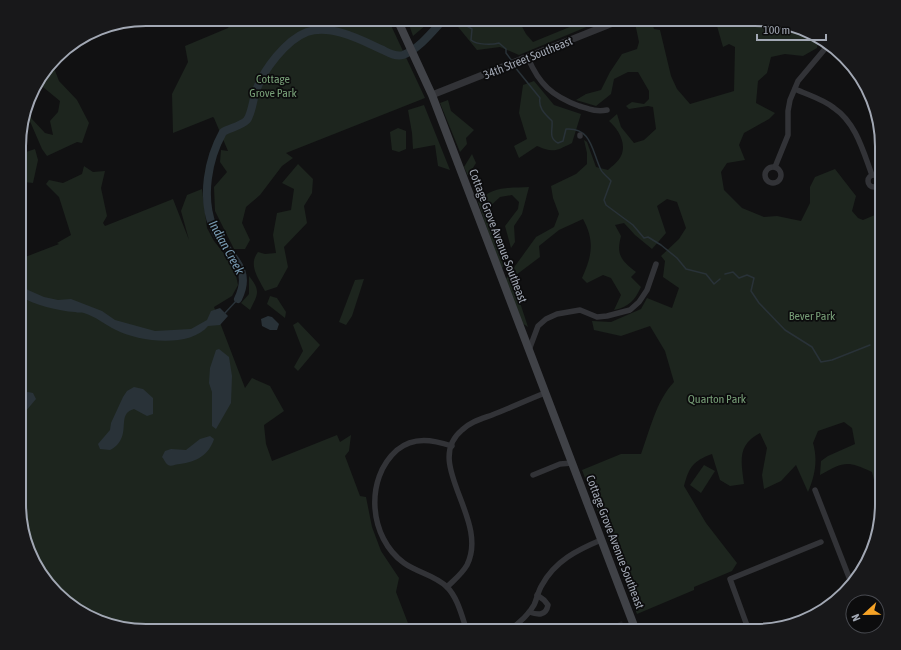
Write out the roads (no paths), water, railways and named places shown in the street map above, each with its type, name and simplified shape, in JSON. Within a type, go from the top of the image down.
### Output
[{"type":"main road","name":"Cottage Grove Avenue Southeast","points":[[399,26],[432,95],[633,624]]},
{"type":"street","name":"34th Street Southeast","points":[[432,95],[528,58],[596,26]]},
{"type":"street","points":[[775,167],[788,135],[788,111],[790,100],[802,75],[825,49]]},
{"type":"street","points":[[528,58],[535,74],[556,96],[590,110],[607,110]]},
{"type":"street","points":[[795,89],[834,107],[847,119],[858,138],[872,175]]},
{"type":"street","points":[[528,350],[538,326],[546,319],[557,314],[580,310],[597,317],[630,310],[639,302],[647,290],[656,264]]},
{"type":"street","points":[[447,587],[460,575],[467,564],[472,550],[473,536],[450,470],[449,461],[452,446],[461,430],[470,424],[545,393]]},
{"type":"street","points":[[452,446],[425,440],[405,445],[396,451],[385,466],[378,480],[375,496],[375,508],[380,531],[395,554],[404,563],[430,576],[447,587],[458,606],[464,624]]},
{"type":"street","points":[[533,475],[555,466],[572,462]]},
{"type":"street","points":[[815,490],[849,578]]},
{"type":"street","points":[[517,624],[529,612],[541,585],[563,559],[576,551],[601,540]]},
{"type":"street","points":[[746,624],[730,579],[821,542]]},
{"type":"street","points":[[529,612],[543,614],[547,610],[548,605],[537,595]]},
{"type":"waterway","name":"Indian Creek","points":[[238,299],[242,287],[243,277],[236,260],[213,227],[207,203],[208,178],[213,154],[223,132],[242,124],[247,120],[259,83],[270,65],[283,49],[299,36],[307,32],[326,30],[346,34],[393,54],[403,55],[415,49],[437,26]]},
{"type":"waterway","points":[[467,26],[472,29],[471,40],[477,43],[485,44],[499,43],[506,49],[506,53],[512,61]]},
{"type":"waterway","points":[[514,66],[540,98],[541,108],[552,121],[553,139],[558,143],[563,141],[566,129],[575,129],[586,136],[590,142],[601,170],[611,181],[604,200],[606,205],[633,225],[644,238],[648,237],[661,245],[677,258],[686,269],[706,274],[714,284],[720,279]]},
{"type":"waterway","points":[[725,274],[733,272],[739,278],[747,275],[754,278],[751,291],[759,303],[785,330],[812,347],[821,362],[832,360],[870,345]]},
{"type":"waterway","name":"Indian Creek","points":[[225,313],[238,299]]},
{"type":"park label","name":"Cottage Grove Park","points":[[273,86]]},
{"type":"park label","name":"Bever Park","points":[[812,316]]},
{"type":"park label","name":"Quarton Park","points":[[717,399]]}]
